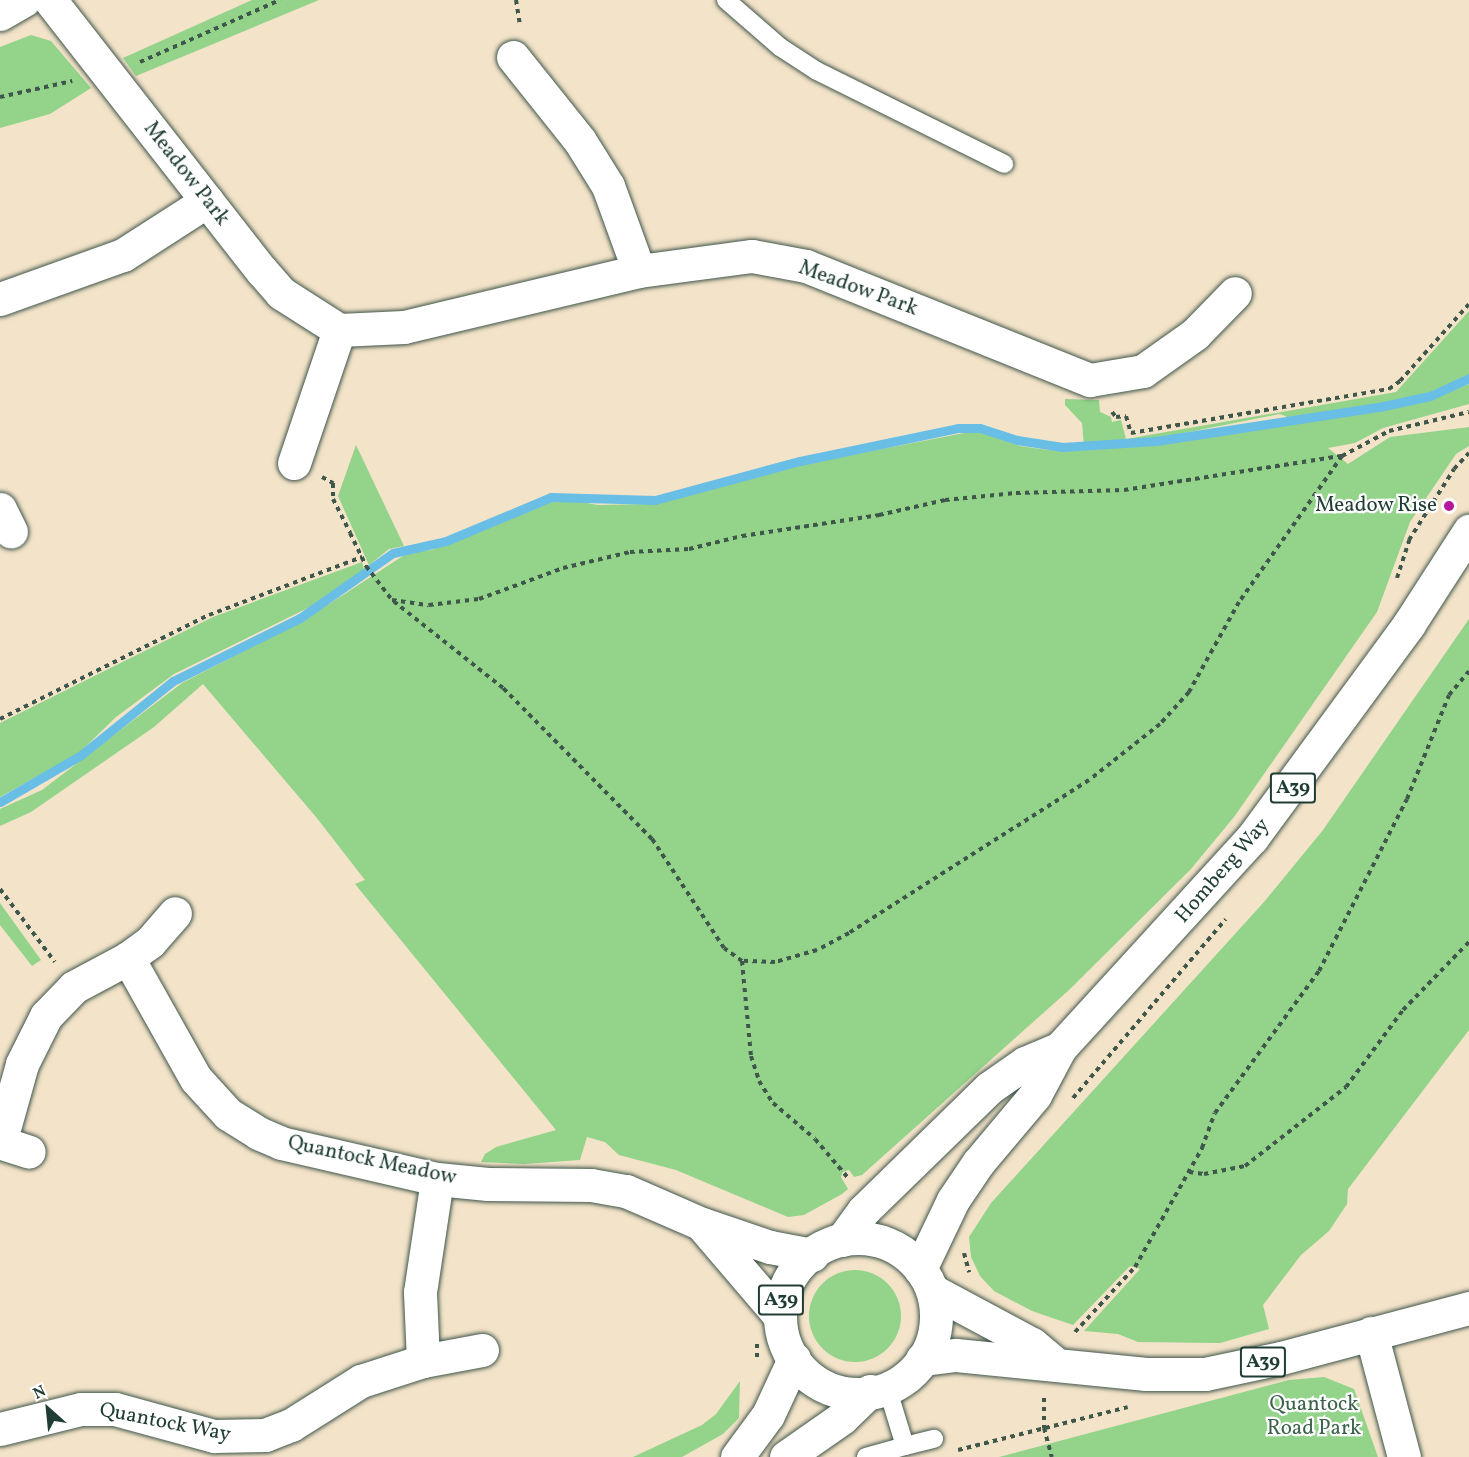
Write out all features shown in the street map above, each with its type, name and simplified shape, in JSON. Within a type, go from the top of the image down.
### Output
[{"type":"street","points":[[0,14],[24,0]]},
{"type":"street","name":"Meadow Park","points":[[50,0],[281,292],[339,330],[404,327],[639,271],[752,256],[806,266],[1090,380]]},
{"type":"street","points":[[513,57],[580,141],[608,186],[639,271]]},
{"type":"street","points":[[0,299],[123,255],[207,201]]},
{"type":"street","points":[[1090,380],[1143,371],[1194,334],[1235,293]]},
{"type":"street","points":[[294,463],[339,330]]},
{"type":"street","name":"Homberg Way","points":[[927,1281],[953,1200],[978,1163],[1035,1095],[1060,1048],[1196,904],[1259,830],[1409,624],[1469,531]]},
{"type":"street","points":[[10,1146],[22,1064],[35,1035],[60,1000],[74,987],[128,958],[150,942],[175,913]]},
{"type":"street","name":"Quantock Meadow","points":[[128,958],[196,1079],[228,1114],[281,1143],[437,1179],[488,1184],[591,1185],[657,1202],[702,1224],[770,1247],[812,1255]]},
{"type":"street","name":"Homberg Way","points":[[842,1240],[863,1210],[989,1088],[1025,1063],[1060,1048]]},
{"type":"street","points":[[423,1361],[420,1292],[437,1179]]},
{"type":"street","name":"Quantock Meadow","points":[[702,1224],[767,1323]]},
{"type":"street","name":"A39","points":[[879,1389],[834,1389],[814,1380],[794,1359],[767,1323],[786,1282],[812,1255],[842,1240],[879,1241],[895,1248],[927,1281],[1032,1344],[1053,1362]]},
{"type":"street","name":"A39","points":[[786,1457],[879,1389],[911,1372],[922,1359],[938,1321],[927,1281]]},
{"type":"street","name":"A39","points":[[922,1359],[956,1354],[1053,1362],[1146,1374],[1205,1374],[1469,1308]]},
{"type":"street","points":[[1371,1333],[1404,1457]]},
{"type":"street","name":"Quantock Way","points":[[0,1429],[81,1409],[104,1409],[214,1436],[265,1435],[291,1425],[362,1381],[423,1361],[482,1350]]},
{"type":"street","points":[[737,1457],[768,1415],[794,1359]]},
{"type":"lane","points":[[726,0],[780,47],[817,71],[1004,164]]},
{"type":"lane","points":[[879,1389],[905,1446]]},
{"type":"lane","points":[[866,1457],[934,1439]]},
{"type":"path","points":[[0,97],[108,72],[280,0]]},
{"type":"path","points":[[1090,380],[1109,411],[1116,417],[1126,416],[1131,433],[1389,389],[1400,381],[1469,304]]},
{"type":"path","points":[[392,600],[429,605],[479,599],[563,568],[630,552],[689,549],[742,536],[879,515],[945,500],[1016,493],[1124,490],[1342,456],[1389,431],[1469,412]]},
{"type":"path","points":[[1395,584],[1409,540],[1454,469],[1469,453]]},
{"type":"path","points":[[294,463],[333,483],[333,499],[366,566],[392,600],[503,688],[652,839],[724,948],[742,961],[775,962],[818,950],[849,933],[1089,780],[1160,724],[1189,692],[1239,602],[1342,456]]},
{"type":"path","points":[[0,718],[209,615],[362,556]]},
{"type":"path","points":[[1068,1331],[1077,1332],[1135,1267],[1189,1172],[1226,1096],[1323,963],[1407,799],[1449,695],[1469,671]]},
{"type":"path","points":[[0,889],[74,987]]},
{"type":"path","points":[[1189,1172],[1204,1174],[1245,1166],[1346,1087],[1403,1010],[1469,942]]},
{"type":"path","points":[[742,961],[751,1056],[759,1081],[773,1103],[815,1138],[854,1184]]},
{"type":"path","points":[[963,1249],[975,1280]]},
{"type":"path","points":[[757,1369],[767,1323]]},
{"type":"path","points":[[1045,1394],[1044,1428],[1053,1457]]},
{"type":"path","points":[[950,1452],[1136,1405]]},
{"type":"green space","points":[[252,0],[319,0],[136,76],[123,58]]},
{"type":"green space","points":[[31,35],[51,41],[91,88],[50,114],[0,128],[0,47]]},
{"type":"green space","points":[[1469,311],[1469,374],[1426,395],[1292,419],[1280,414],[1154,439],[1084,446],[1082,423],[1065,405],[1065,399],[1099,400],[1100,412],[1111,417],[1112,422],[1121,420],[1126,439],[1396,392]]},
{"type":"green space","points":[[1469,384],[1469,404],[1383,428],[1355,443],[1328,448],[1348,464],[1390,437],[1469,427],[1469,446],[1456,454],[1410,522],[1377,612],[1234,817],[1191,869],[1069,990],[862,1175],[854,1177],[849,1170],[843,1172],[841,1177],[848,1189],[804,1215],[788,1217],[676,1170],[619,1155],[605,1142],[587,1137],[580,1160],[524,1164],[481,1162],[485,1154],[496,1147],[556,1130],[355,884],[365,880],[316,817],[203,684],[154,727],[31,812],[0,826],[0,809],[42,790],[182,683],[303,621],[409,552],[432,550],[538,505],[564,499],[598,505],[652,504],[785,468],[964,433],[984,433],[1020,446],[1048,450],[1135,445],[1386,409],[1433,398]]},
{"type":"green space","points":[[356,445],[404,546],[389,549],[369,565],[338,496]]},
{"type":"green space","points":[[362,562],[364,570],[330,597],[174,674],[116,717],[79,753],[0,797],[0,723],[213,617]]},
{"type":"green space","points":[[1469,619],[1469,1030],[1348,1189],[1347,1204],[1329,1231],[1301,1255],[1263,1305],[1269,1329],[1220,1343],[1138,1342],[1118,1334],[1084,1331],[1140,1269],[1130,1266],[1073,1325],[1032,1311],[994,1291],[980,1276],[971,1257],[969,1237],[991,1203],[1264,902],[1323,830]]},
{"type":"green space","points":[[0,903],[41,960],[32,966],[0,925]]},
{"type":"green space","points":[[855,1270],[873,1273],[888,1283],[898,1298],[901,1316],[898,1334],[888,1349],[873,1359],[855,1362],[837,1359],[822,1349],[812,1334],[809,1316],[812,1298],[822,1283],[837,1273]]},
{"type":"green space","name":"Quantock Road Park","points":[[1324,1377],[1354,1389],[1378,1457],[999,1457],[1289,1380]]},
{"type":"green space","points":[[740,1381],[739,1418],[723,1434],[682,1457],[633,1457],[702,1425],[716,1414]]},
{"type":"waterway","points":[[0,802],[81,755],[173,681],[300,618],[393,553],[446,541],[551,497],[655,500],[800,461],[958,428],[980,428],[1017,440],[1062,447],[1156,441],[1379,407],[1430,396],[1469,378]]},
{"type":"place","name":"Meadow Rise","points":[[1449,506]]}]
